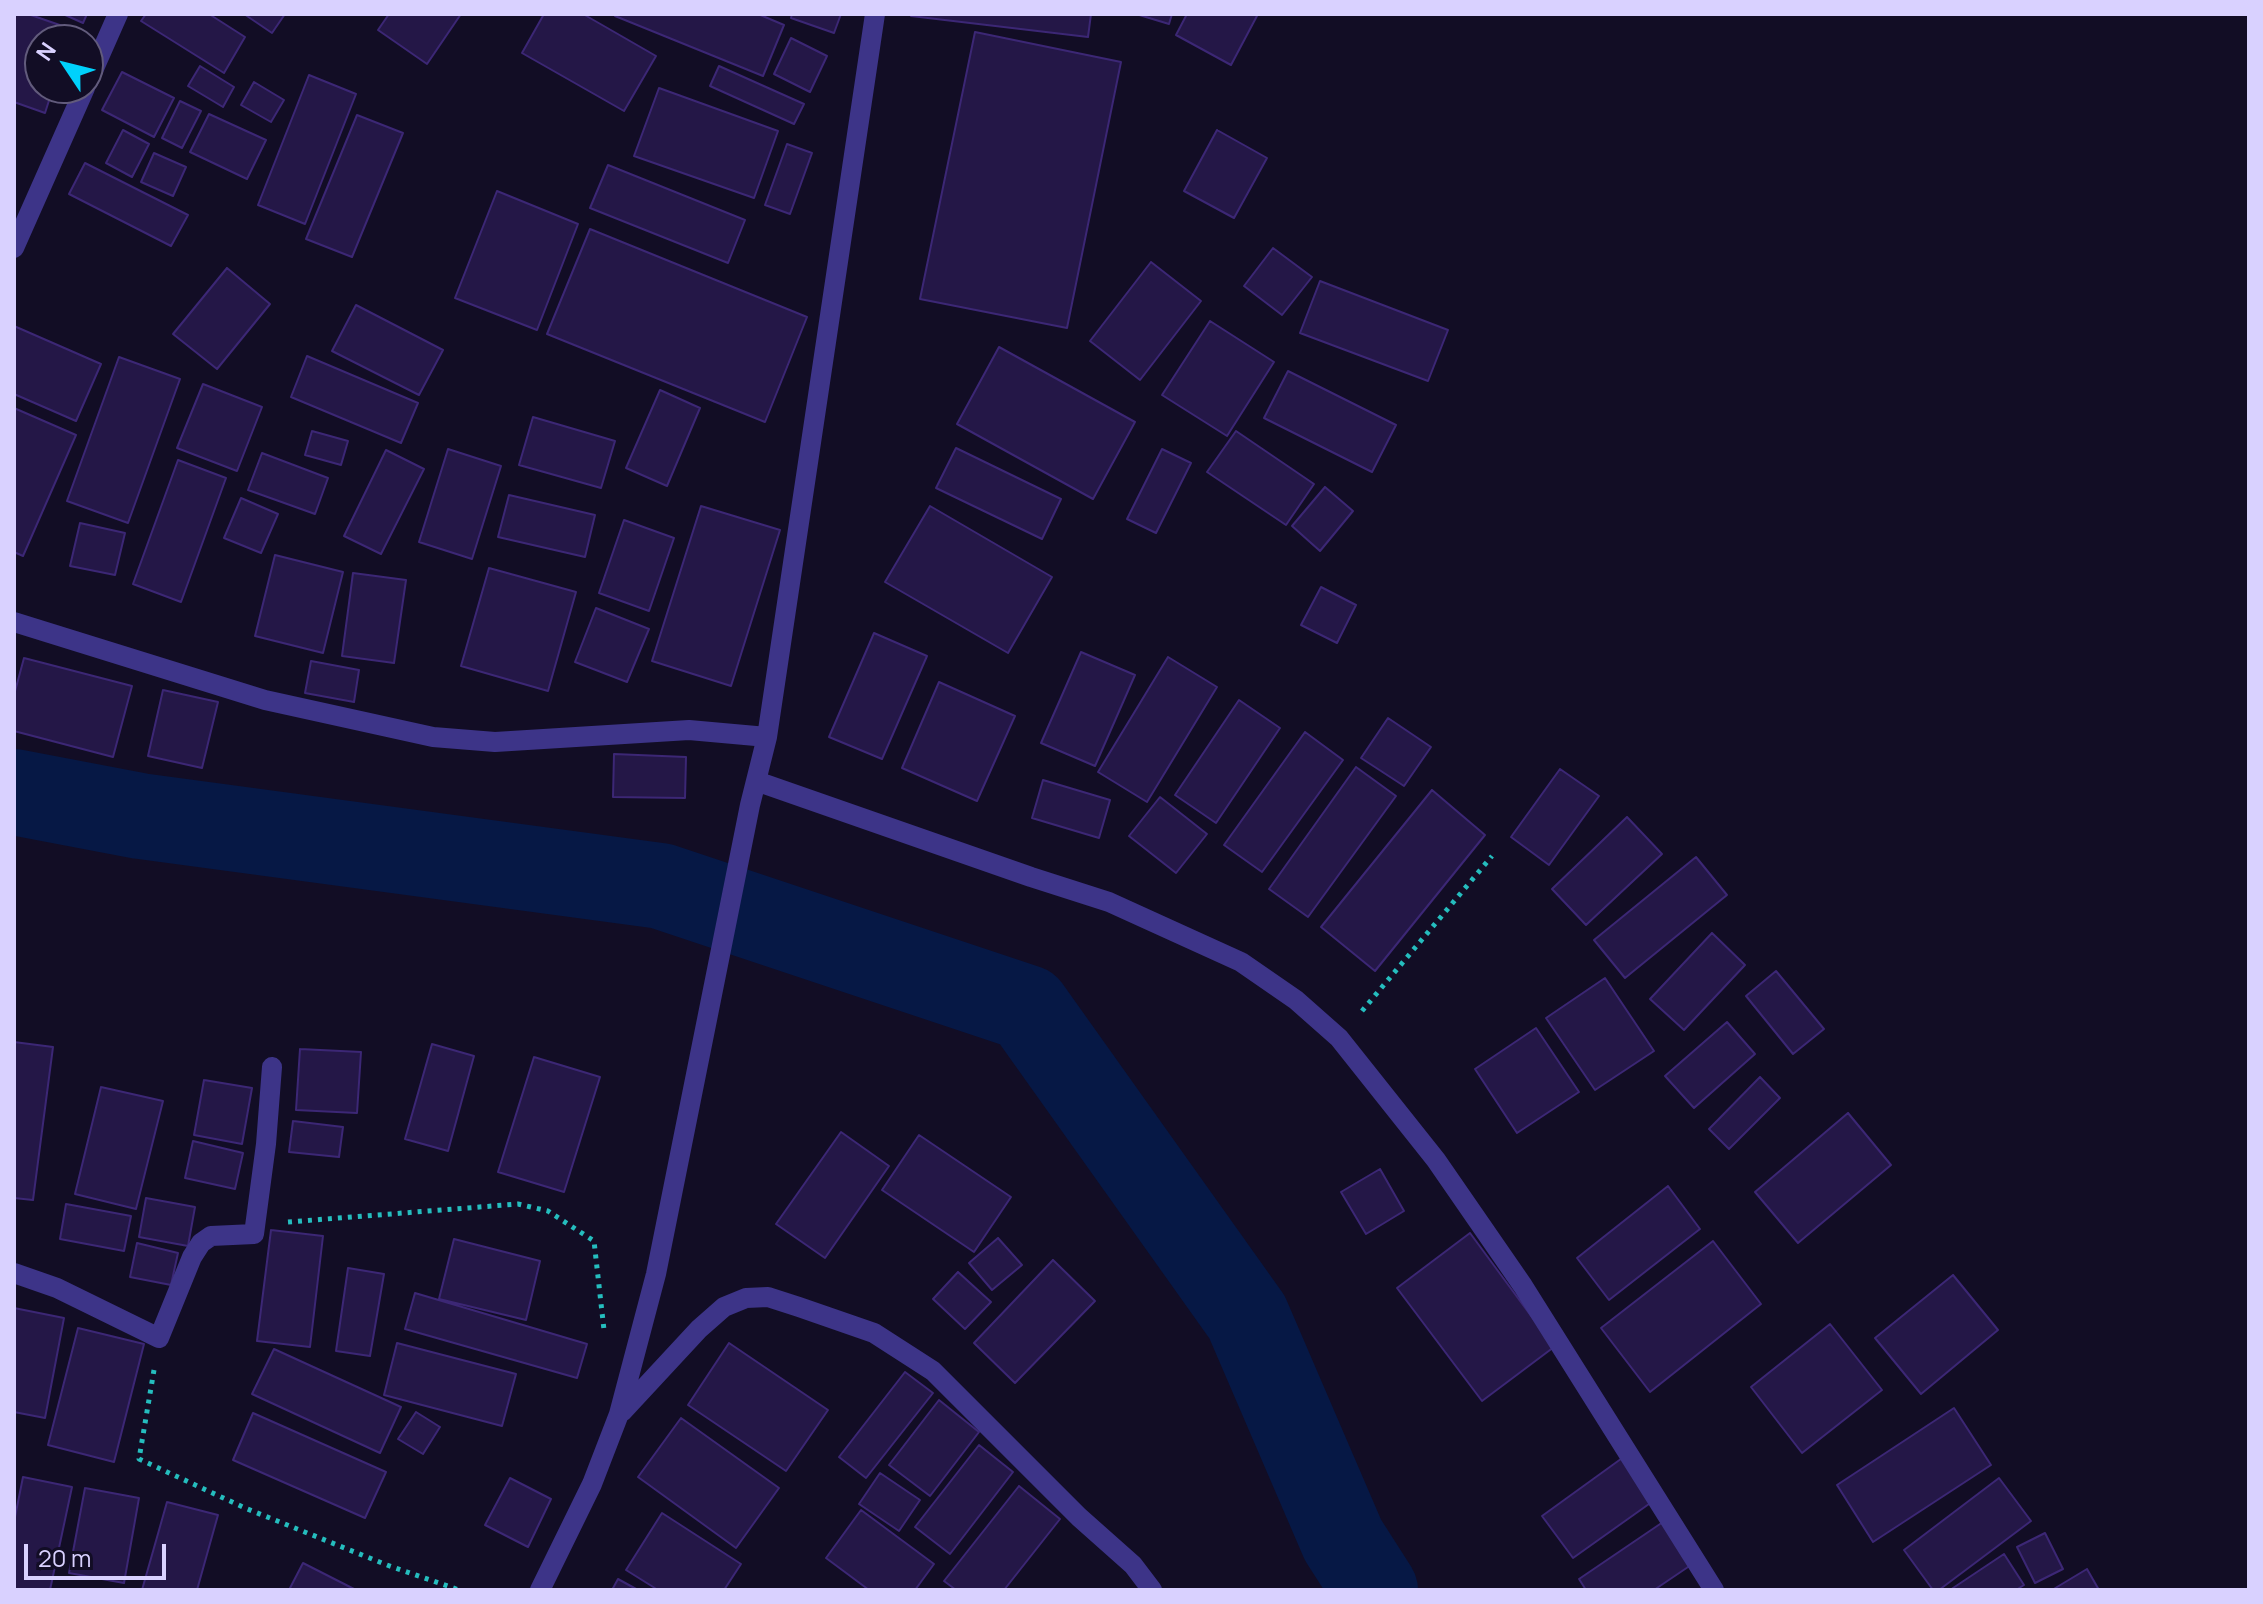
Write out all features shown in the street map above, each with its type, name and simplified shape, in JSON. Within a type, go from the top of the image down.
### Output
[{"type":"street","points":[[104,46],[118,14]]},
{"type":"street","points":[[540,1590],[592,1484],[619,1414],[656,1274],[750,805],[767,737],[875,14]]},
{"type":"street","points":[[14,248],[78,104]]},
{"type":"street","points":[[14,622],[265,700],[433,737],[495,742],[689,730],[767,737]]},
{"type":"street","points":[[756,781],[1109,902],[1241,962],[1296,1000],[1339,1038],[1436,1160],[1523,1286],[1714,1590]]},
{"type":"street","points":[[14,1273],[57,1288],[159,1338],[192,1257],[201,1243],[211,1236],[254,1234],[272,1067]]},
{"type":"street","points":[[619,1414],[699,1329],[724,1307],[746,1298],[768,1297],[874,1333],[933,1371],[1079,1517],[1133,1565],[1152,1590]]},
{"type":"path","points":[[1339,1038],[1492,856]]},
{"type":"path","points":[[254,1234],[274,1223],[466,1206],[518,1204],[548,1211],[594,1241],[605,1338]]},
{"type":"path","points":[[159,1338],[139,1459],[259,1513],[387,1565],[459,1590]]},
{"type":"building","points":[[14,14],[28,14],[57,24],[24,24],[24,104],[48,104],[45,113],[14,102]]},
{"type":"building","points":[[63,14],[87,14],[83,23]]},
{"type":"building","points":[[146,14],[209,14],[245,37],[224,73],[141,21]]},
{"type":"building","points":[[244,14],[285,14],[272,33]]},
{"type":"building","points":[[389,14],[461,14],[427,64],[378,30]]},
{"type":"building","points":[[544,14],[583,14],[656,56],[624,111],[522,53]]},
{"type":"building","points":[[616,14],[758,14],[784,25],[763,76]]},
{"type":"building","points":[[792,14],[841,14],[834,33],[791,18]]},
{"type":"building","points":[[911,14],[1091,14],[1088,37]]},
{"type":"building","points":[[1136,14],[1172,14],[1169,24]]},
{"type":"building","points":[[1187,14],[1258,14],[1231,65],[1176,35]]},
{"type":"building","points":[[975,32],[1121,62],[1067,328],[920,299]]},
{"type":"building","points":[[791,38],[827,56],[810,92],[774,74]]},
{"type":"building","points":[[200,66],[234,87],[223,107],[188,86]]},
{"type":"building","points":[[719,66],[804,104],[794,124],[710,86]]},
{"type":"building","points":[[122,72],[174,98],[154,137],[102,110]]},
{"type":"building","points":[[309,75],[356,94],[305,224],[258,205]]},
{"type":"building","points":[[254,82],[284,100],[271,122],[241,105]]},
{"type":"building","points":[[659,88],[778,131],[754,198],[634,156]]},
{"type":"building","points":[[180,101],[201,111],[182,148],[162,138]]},
{"type":"building","points":[[209,114],[266,140],[247,179],[190,152]]},
{"type":"building","points":[[357,115],[403,133],[352,257],[306,239]]},
{"type":"building","points":[[123,130],[149,144],[132,177],[106,163]]},
{"type":"building","points":[[1217,130],[1267,158],[1234,218],[1184,191]]},
{"type":"building","points":[[787,144],[812,153],[790,214],[765,205]]},
{"type":"building","points":[[154,153],[186,167],[173,196],[141,182]]},
{"type":"building","points":[[85,163],[188,215],[171,246],[69,194]]},
{"type":"building","points":[[608,165],[745,220],[728,263],[590,208]]},
{"type":"building","points":[[497,191],[578,224],[537,330],[455,298]]},
{"type":"building","points":[[590,229],[807,317],[765,422],[547,334]]},
{"type":"building","points":[[1273,248],[1312,277],[1282,315],[1244,286]]},
{"type":"building","points":[[1151,262],[1201,301],[1140,380],[1090,341]]},
{"type":"building","points":[[227,268],[270,304],[217,369],[173,334]]},
{"type":"building","points":[[1320,281],[1448,330],[1428,381],[1300,333]]},
{"type":"building","points":[[356,305],[443,350],[419,395],[332,351]]},
{"type":"building","points":[[1210,321],[1274,362],[1227,436],[1162,395]]},
{"type":"building","points":[[14,326],[101,364],[76,421],[14,394]]},
{"type":"building","points":[[999,347],[1135,422],[1093,499],[957,424]]},
{"type":"building","points":[[307,356],[418,403],[401,443],[291,397]]},
{"type":"building","points":[[119,357],[180,379],[128,523],[67,501]]},
{"type":"building","points":[[1288,371],[1396,425],[1372,472],[1264,418]]},
{"type":"building","points":[[203,384],[262,407],[237,471],[177,448]]},
{"type":"building","points":[[660,390],[700,408],[667,486],[626,468]]},
{"type":"building","points":[[14,408],[76,435],[23,556],[14,552]]},
{"type":"building","points":[[533,417],[615,441],[601,488],[519,465]]},
{"type":"building","points":[[312,431],[348,441],[341,465],[305,455]]},
{"type":"building","points":[[1236,431],[1314,484],[1286,525],[1207,472]]},
{"type":"building","points":[[956,448],[1061,499],[1042,539],[936,488]]},
{"type":"building","points":[[448,449],[501,466],[472,559],[419,542]]},
{"type":"building","points":[[1162,449],[1191,463],[1156,533],[1127,519]]},
{"type":"building","points":[[386,450],[424,469],[381,554],[344,536]]},
{"type":"building","points":[[262,453],[328,478],[315,514],[248,490]]},
{"type":"building","points":[[178,460],[226,478],[181,602],[133,584]]},
{"type":"building","points":[[1325,487],[1353,511],[1320,551],[1292,526]]},
{"type":"building","points":[[509,495],[595,515],[585,557],[498,537]]},
{"type":"building","points":[[241,498],[278,514],[261,553],[224,538]]},
{"type":"building","points":[[701,506],[780,530],[731,686],[652,661]]},
{"type":"building","points":[[930,506],[1052,577],[1008,653],[885,582]]},
{"type":"building","points":[[624,520],[674,538],[649,611],[599,593]]},
{"type":"building","points":[[80,523],[125,533],[115,575],[70,566]]},
{"type":"building","points":[[275,555],[343,572],[323,653],[255,636]]},
{"type":"building","points":[[489,568],[576,592],[548,691],[461,666]]},
{"type":"building","points":[[353,573],[406,580],[394,663],[342,656]]},
{"type":"building","points":[[1321,587],[1356,605],[1337,643],[1301,625]]},
{"type":"building","points":[[596,608],[649,629],[627,682],[575,662]]},
{"type":"building","points":[[874,633],[927,656],[882,759],[829,737]]},
{"type":"building","points":[[1081,652],[1135,675],[1095,766],[1041,743]]},
{"type":"building","points":[[1168,657],[1217,687],[1147,802],[1098,772]]},
{"type":"building","points":[[24,658],[132,686],[113,757],[14,731],[14,695]]},
{"type":"building","points":[[311,661],[359,670],[354,702],[305,693]]},
{"type":"building","points":[[939,682],[1015,716],[977,801],[902,768]]},
{"type":"building","points":[[163,690],[218,702],[202,768],[148,756]]},
{"type":"building","points":[[1239,700],[1280,728],[1216,823],[1175,795]]},
{"type":"building","points":[[1388,718],[1431,747],[1404,786],[1361,758]]},
{"type":"building","points":[[1305,732],[1343,760],[1262,872],[1224,845]]},
{"type":"building","points":[[614,754],[686,757],[685,798],[613,797]]},
{"type":"building","points":[[1356,767],[1396,796],[1308,917],[1269,889]]},
{"type":"building","points":[[1560,769],[1599,796],[1549,865],[1511,837]]},
{"type":"building","points":[[1043,780],[1110,800],[1099,838],[1032,818]]},
{"type":"building","points":[[1432,790],[1485,835],[1375,971],[1321,927]]},
{"type":"building","points":[[1160,797],[1207,834],[1176,873],[1129,836]]},
{"type":"building","points":[[1627,817],[1662,854],[1586,925],[1552,889]]},
{"type":"building","points":[[1696,857],[1727,895],[1625,978],[1594,940]]},
{"type":"building","points":[[1712,933],[1745,965],[1684,1030],[1650,999]]},
{"type":"building","points":[[1776,971],[1824,1029],[1793,1054],[1746,996]]},
{"type":"building","points":[[1605,978],[1654,1051],[1595,1090],[1546,1018]]},
{"type":"building","points":[[1727,1022],[1755,1054],[1694,1108],[1665,1076]]},
{"type":"building","points":[[1536,1028],[1579,1092],[1517,1133],[1475,1069]]},
{"type":"building","points":[[14,1042],[53,1047],[33,1200],[14,1198]]},
{"type":"building","points":[[432,1044],[474,1056],[448,1151],[405,1139]]},
{"type":"building","points":[[300,1049],[361,1052],[357,1113],[296,1110]]},
{"type":"building","points":[[534,1057],[600,1077],[564,1192],[498,1172]]},
{"type":"building","points":[[1760,1077],[1780,1098],[1729,1149],[1709,1129]]},
{"type":"building","points":[[204,1080],[252,1088],[242,1144],[194,1135]]},
{"type":"building","points":[[101,1087],[163,1101],[136,1209],[75,1194]]},
{"type":"building","points":[[1848,1113],[1891,1165],[1798,1243],[1755,1192]]},
{"type":"building","points":[[293,1121],[343,1127],[339,1157],[289,1152]]},
{"type":"building","points":[[841,1132],[889,1166],[825,1258],[776,1224]]},
{"type":"building","points":[[919,1135],[1011,1197],[974,1252],[882,1190]]},
{"type":"building","points":[[193,1141],[243,1153],[235,1189],[185,1178]]},
{"type":"building","points":[[1380,1169],[1404,1211],[1366,1234],[1341,1192]]},
{"type":"building","points":[[1668,1186],[1700,1229],[1609,1300],[1577,1258]]},
{"type":"building","points":[[146,1198],[195,1207],[188,1246],[139,1237]]},
{"type":"building","points":[[66,1204],[131,1216],[124,1251],[60,1239]]},
{"type":"building","points":[[271,1230],[323,1236],[310,1347],[257,1341]]},
{"type":"building","points":[[1470,1233],[1554,1347],[1482,1401],[1397,1288]]},
{"type":"building","points":[[998,1238],[1022,1265],[992,1290],[969,1263]]},
{"type":"building","points":[[454,1239],[540,1261],[526,1320],[439,1299]]},
{"type":"building","points":[[1713,1241],[1761,1304],[1650,1392],[1601,1328]]},
{"type":"building","points":[[137,1243],[178,1253],[171,1285],[130,1277]]},
{"type":"building","points":[[1053,1260],[1095,1301],[1015,1383],[974,1343]]},
{"type":"building","points":[[348,1268],[384,1274],[370,1356],[336,1351]]},
{"type":"building","points":[[958,1272],[991,1302],[965,1329],[933,1299]]},
{"type":"building","points":[[1953,1275],[1998,1330],[1921,1394],[1875,1338]]},
{"type":"building","points":[[415,1293],[587,1344],[577,1378],[405,1329]]},
{"type":"building","points":[[14,1308],[64,1318],[45,1418],[14,1412]]},
{"type":"building","points":[[1830,1324],[1882,1390],[1802,1453],[1751,1387]]},
{"type":"building","points":[[78,1328],[144,1344],[114,1462],[48,1445]]},
{"type":"building","points":[[397,1343],[516,1374],[502,1426],[384,1395]]},
{"type":"building","points":[[729,1343],[828,1410],[786,1471],[688,1405]]},
{"type":"building","points":[[274,1349],[401,1407],[380,1453],[252,1394]]},
{"type":"building","points":[[905,1372],[933,1393],[866,1478],[839,1457]]},
{"type":"building","points":[[939,1400],[979,1432],[930,1496],[889,1465]]},
{"type":"building","points":[[1954,1408],[1991,1465],[1873,1542],[1837,1485]]},
{"type":"building","points":[[416,1412],[440,1427],[423,1454],[398,1439]]},
{"type":"building","points":[[253,1413],[386,1472],[365,1518],[233,1460]]},
{"type":"building","points":[[681,1418],[779,1488],[736,1548],[638,1477]]},
{"type":"building","points":[[979,1445],[1013,1472],[950,1554],[915,1527]]},
{"type":"building","points":[[1625,1456],[1656,1499],[1573,1558],[1542,1516]]},
{"type":"building","points":[[880,1473],[920,1500],[899,1531],[859,1504]]},
{"type":"building","points":[[23,1477],[72,1487],[50,1590],[14,1590],[14,1522]]},
{"type":"building","points":[[510,1478],[551,1499],[528,1547],[485,1525]]},
{"type":"building","points":[[1999,1478],[2031,1521],[1939,1590],[1933,1590],[1904,1550]]},
{"type":"building","points":[[1019,1486],[1060,1519],[1004,1590],[956,1590],[944,1581]]},
{"type":"building","points":[[85,1488],[139,1498],[124,1583],[69,1573]]},
{"type":"building","points":[[167,1502],[218,1515],[197,1590],[142,1590]]},
{"type":"building","points":[[861,1510],[934,1564],[915,1590],[869,1590],[826,1558]]},
{"type":"building","points":[[662,1513],[741,1564],[724,1590],[658,1590],[626,1570]]},
{"type":"building","points":[[1663,1522],[1691,1565],[1654,1590],[1586,1590],[1579,1579]]},
{"type":"building","points":[[2045,1533],[2063,1569],[2035,1583],[2017,1547]]},
{"type":"building","points":[[2004,1554],[2024,1585],[2016,1590],[1950,1590]]},
{"type":"building","points":[[303,1563],[356,1590],[289,1590]]},
{"type":"building","points":[[2087,1569],[2099,1590],[2052,1590]]},
{"type":"building","points":[[618,1579],[638,1590],[612,1590]]},
{"type":"waterway","points":[[14,792],[140,816],[661,886],[1027,1008],[1247,1317],[1343,1540],[1375,1590]]}]
